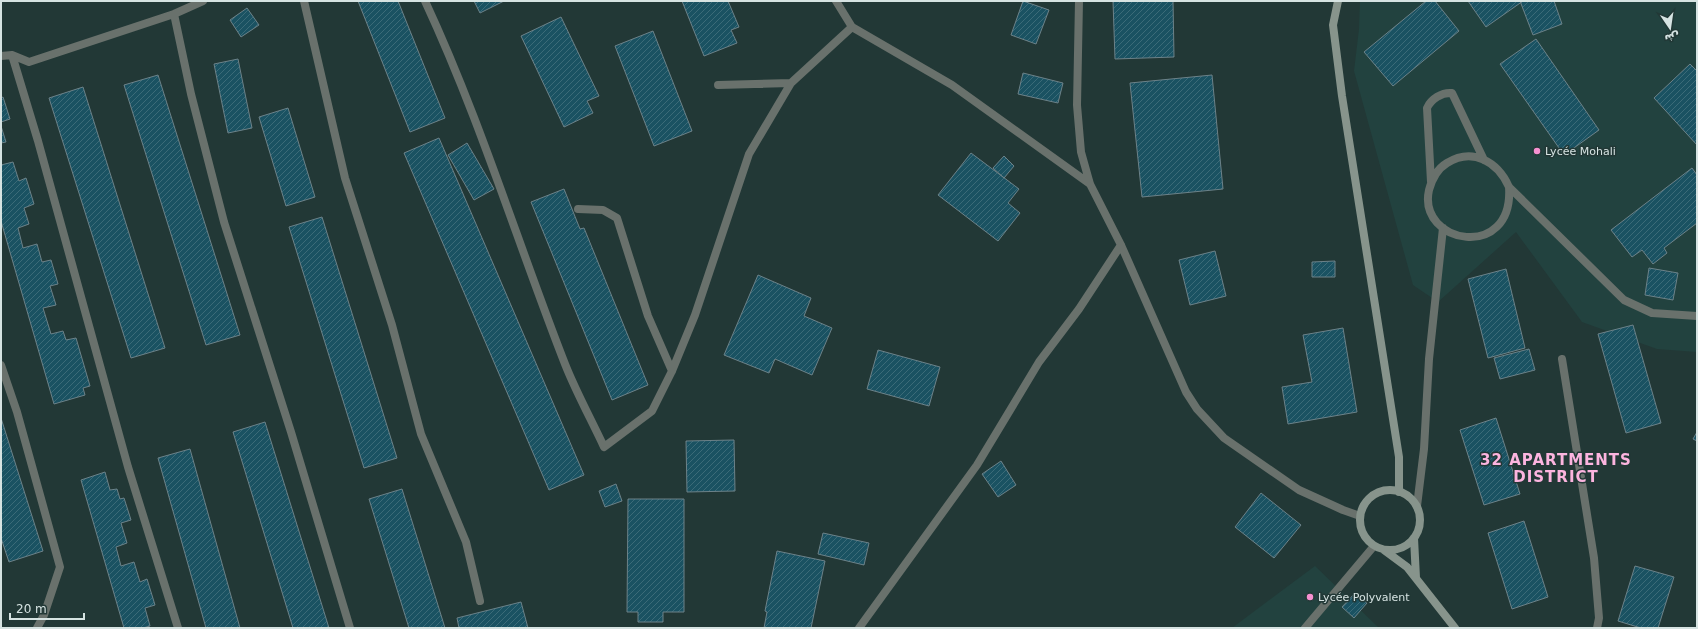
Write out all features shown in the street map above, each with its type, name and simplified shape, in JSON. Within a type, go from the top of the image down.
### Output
[{"type":"street","points":[[1,56],[12,55],[29,62],[174,14],[203,1]]},
{"type":"street","points":[[304,1],[345,178],[392,325],[421,434],[466,542],[480,601]]},
{"type":"street","points":[[425,1],[442,38],[490,161],[566,366],[604,446],[652,411],[672,371],[695,315],[750,154],[791,82],[852,27]]},
{"type":"street","points":[[836,1],[852,27],[952,85],[1090,184]]},
{"type":"street","points":[[1079,1],[1077,105],[1081,152],[1090,184],[1121,245],[1177,374],[1197,409],[1209,424],[1224,438],[1299,490],[1321,501],[1360,516]]},
{"type":"street","points":[[1338,1],[1333,25],[1342,96],[1399,457],[1399,492]]},
{"type":"street","points":[[174,14],[191,94],[224,222],[288,424],[350,628]]},
{"type":"street","points":[[12,55],[38,141],[128,468],[178,628]]},
{"type":"street","points":[[718,85],[791,82]]},
{"type":"street","points":[[1431,182],[1427,108],[1429,102],[1445,93],[1452,93],[1484,160]]},
{"type":"street","points":[[1472,156],[1484,160],[1495,166],[1504,175],[1509,187],[1510,200],[1507,212],[1500,223],[1491,232],[1466,238],[1454,235],[1443,228],[1434,219],[1429,207],[1428,195],[1431,182],[1437,171],[1447,163],[1459,158],[1472,156]]},
{"type":"street","points":[[1509,187],[1624,300],[1652,313],[1697,316]]},
{"type":"street","points":[[578,209],[603,210],[617,218],[648,316],[672,371]]},
{"type":"street","points":[[1384,550],[1396,550],[1406,546],[1414,538],[1419,528],[1420,517],[1417,506],[1424,449],[1429,359],[1443,228]]},
{"type":"street","points":[[859,628],[977,465],[1039,362],[1080,309],[1121,245]]},
{"type":"street","points":[[1562,359],[1594,558],[1599,618],[1597,628]]},
{"type":"street","points":[[1,365],[17,412],[60,566],[44,615],[37,628]]},
{"type":"street","points":[[1417,506],[1409,498],[1399,492],[1389,490],[1379,493],[1370,498],[1363,506],[1360,516],[1361,528],[1366,538],[1374,546],[1384,550],[1396,558],[1416,578],[1455,628]]},
{"type":"street","points":[[1414,538],[1416,578]]},
{"type":"street","points":[[1305,628],[1374,546]]},
{"type":"shaded area","name":"Lycée Mohali","points":[[1360,1],[1697,1],[1697,352],[1657,349],[1582,322],[1516,232],[1438,302],[1413,285],[1354,71],[1359,29]]},
{"type":"shaded area","name":"Lycée Polyvalent","points":[[1315,566],[1379,628],[1232,628]]},
{"type":"building","points":[[358,1],[398,1],[445,118],[410,132]]},
{"type":"building","points":[[474,1],[504,1],[480,13]]},
{"type":"building","points":[[682,1],[728,1],[739,27],[731,30],[737,43],[704,56]]},
{"type":"building","points":[[1023,1],[1049,10],[1036,44],[1011,35]]},
{"type":"building","points":[[1113,1],[1173,1],[1174,57],[1115,59]]},
{"type":"building","points":[[1426,1],[1435,1],[1459,31],[1393,86],[1364,52]]},
{"type":"building","points":[[1468,1],[1523,1],[1486,27]]},
{"type":"building","points":[[1520,1],[1554,1],[1562,24],[1533,35]]},
{"type":"building","points":[[247,8],[259,25],[241,37],[230,20]]},
{"type":"building","points":[[561,17],[599,96],[587,101],[593,113],[564,127],[521,36]]},
{"type":"building","points":[[653,31],[692,131],[654,146],[615,46]]},
{"type":"building","points":[[1536,39],[1599,130],[1564,155],[1500,64]]},
{"type":"building","points":[[238,59],[252,128],[228,133],[214,64]]},
{"type":"building","points":[[1690,64],[1697,71],[1697,145],[1654,98]]},
{"type":"building","points":[[1023,73],[1063,83],[1058,103],[1018,94]]},
{"type":"building","points":[[158,75],[240,335],[206,345],[124,85]]},
{"type":"building","points":[[1212,75],[1223,189],[1142,197],[1130,83]]},
{"type":"building","points":[[83,87],[165,348],[131,358],[49,98]]},
{"type":"building","points":[[3,97],[10,119],[1,122],[1,98]]},
{"type":"building","points":[[288,108],[315,197],[286,206],[259,117]]},
{"type":"building","points":[[1,126],[6,142],[1,143]]},
{"type":"building","points":[[439,138],[584,475],[549,490],[404,153]]},
{"type":"building","points":[[467,143],[494,189],[474,200],[448,155]]},
{"type":"building","points":[[971,153],[1019,189],[1008,203],[1020,213],[998,241],[938,195]]},
{"type":"building","points":[[1004,156],[1014,166],[1004,178],[993,168]]},
{"type":"building","points":[[13,162],[19,181],[26,178],[34,204],[24,208],[29,224],[18,228],[23,248],[37,244],[42,262],[51,260],[58,284],[50,286],[56,305],[43,308],[51,334],[63,331],[66,340],[76,338],[90,386],[83,388],[85,395],[54,404],[1,221],[1,165]]},
{"type":"building","points":[[1692,168],[1697,175],[1697,223],[1664,248],[1667,253],[1653,264],[1642,250],[1632,257],[1611,230]]},
{"type":"building","points":[[564,189],[580,229],[584,228],[648,385],[612,400],[531,202]]},
{"type":"building","points":[[322,217],[397,458],[364,468],[289,227]]},
{"type":"building","points":[[1215,251],[1226,296],[1190,305],[1179,260]]},
{"type":"building","points":[[1335,261],[1335,277],[1312,277],[1312,262]]},
{"type":"building","points":[[1649,268],[1678,273],[1673,300],[1645,295]]},
{"type":"building","points":[[1506,269],[1525,348],[1488,358],[1468,279]]},
{"type":"building","points":[[758,275],[811,298],[804,316],[832,328],[812,375],[775,359],[769,373],[724,355]]},
{"type":"building","points":[[1633,325],[1661,423],[1626,433],[1598,334]]},
{"type":"building","points":[[1343,328],[1357,412],[1288,424],[1282,387],[1312,382],[1303,335]]},
{"type":"building","points":[[1529,349],[1535,370],[1500,379],[1494,358]]},
{"type":"building","points":[[878,350],[940,367],[929,406],[867,389]]},
{"type":"building","points":[[1,418],[43,551],[9,562],[1,538]]},
{"type":"building","points":[[1496,418],[1520,494],[1484,505],[1460,430]]},
{"type":"building","points":[[265,422],[329,628],[293,628],[233,432]]},
{"type":"building","points":[[1697,432],[1697,441],[1693,439]]},
{"type":"building","points":[[734,440],[735,491],[687,492],[686,441]]},
{"type":"building","points":[[190,449],[240,628],[206,628],[158,458]]},
{"type":"building","points":[[1001,461],[1016,485],[998,497],[982,474]]},
{"type":"building","points":[[105,472],[110,490],[117,489],[120,499],[124,498],[131,520],[121,523],[127,543],[116,547],[121,566],[134,562],[140,582],[147,579],[155,605],[145,608],[150,626],[143,628],[124,628],[81,480]]},
{"type":"building","points":[[616,484],[622,501],[605,507],[599,491]]},
{"type":"building","points":[[402,489],[445,628],[409,628],[369,499]]},
{"type":"building","points":[[1261,493],[1301,525],[1274,558],[1235,527]]},
{"type":"building","points":[[628,499],[684,499],[684,612],[663,612],[663,622],[638,622],[638,612],[627,612]]},
{"type":"building","points":[[1524,521],[1548,597],[1512,609],[1488,533]]},
{"type":"building","points":[[823,533],[869,543],[864,565],[818,554]]},
{"type":"building","points":[[777,551],[825,561],[811,628],[764,628],[767,612],[765,611]]},
{"type":"building","points":[[1635,566],[1674,577],[1658,628],[1641,628],[1618,621]]},
{"type":"building","points":[[1355,593],[1367,603],[1354,618],[1342,607]]},
{"type":"building","points":[[521,602],[528,628],[459,628],[457,618]]},
{"type":"place","name":"Lycée Mohali","points":[[1537,151]]},
{"type":"place","name":"Lycée Polyvalent","points":[[1310,597]]},
{"type":"district","name":"32 APARTMENTS DISTRICT","points":[[1556,468]]}]
